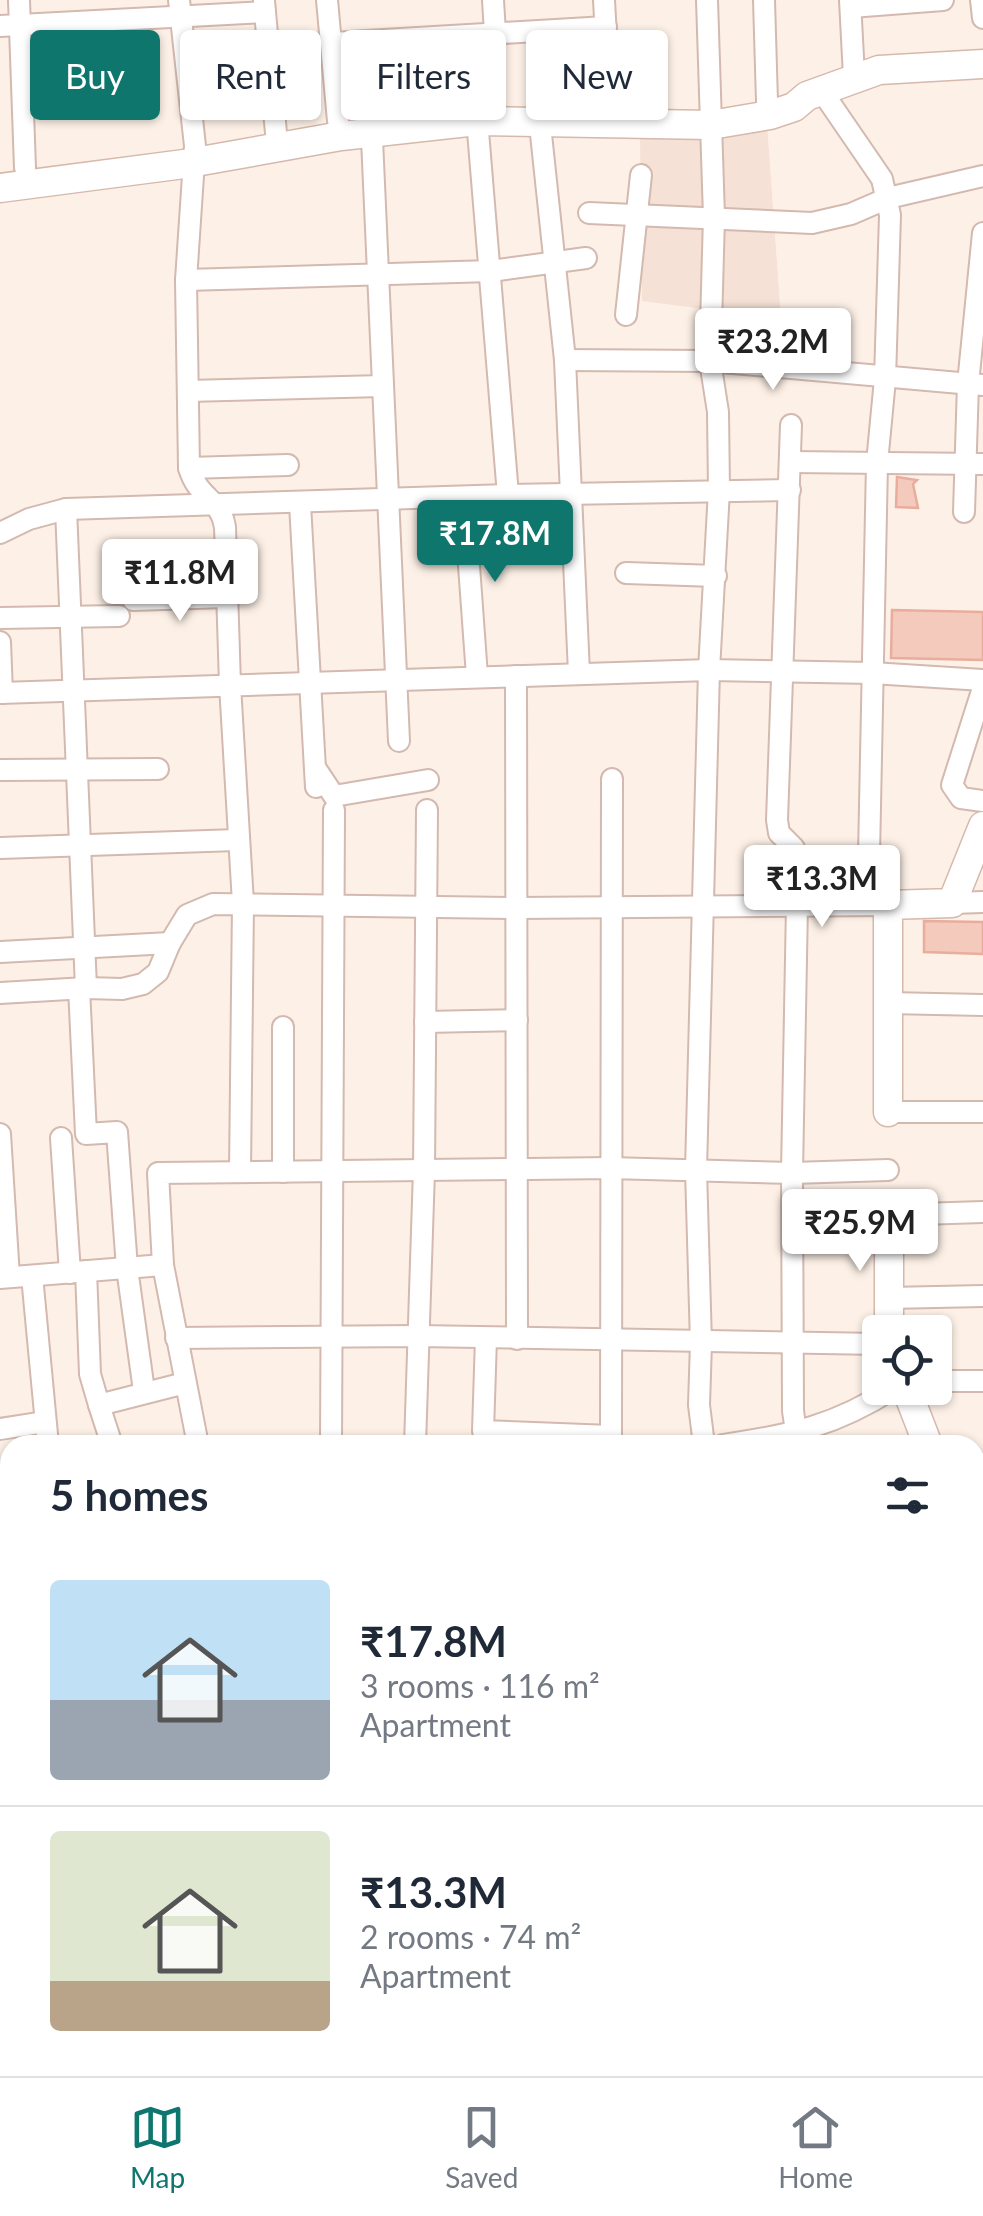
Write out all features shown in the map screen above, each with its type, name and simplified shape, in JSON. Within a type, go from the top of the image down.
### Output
[{"type":"street","points":[[20,0],[22,26],[12,170],[195,154],[338,121],[372,124]]},
{"type":"street","points":[[327,0],[338,121]]},
{"type":"street","points":[[492,0],[496,30]]},
{"type":"street","points":[[604,0],[606,30]]},
{"type":"street","points":[[703,1435],[696,1170],[709,670],[719,490],[718,412],[710,361],[714,217],[707,0]]},
{"type":"street","points":[[764,0],[768,102]]},
{"type":"street","points":[[854,77],[851,3],[943,0]]},
{"type":"street","points":[[981,0],[983,18]]},
{"type":"street","points":[[0,26],[180,8],[265,6],[276,133]]},
{"type":"street","points":[[180,8],[195,154],[186,280],[188,468],[197,490],[218,507],[225,527],[243,903],[240,1172]]},
{"type":"street","points":[[506,32],[606,26]]},
{"type":"street","points":[[332,44],[341,43]]},
{"type":"street","points":[[668,116],[770,116],[814,93],[879,70],[983,64]]},
{"type":"street","points":[[668,114],[711,117],[787,96],[814,93]]},
{"type":"street","points":[[814,93],[882,179],[888,198],[885,379],[877,463],[872,673],[878,904],[888,1004],[888,1112],[983,1112]]},
{"type":"street","points":[[0,188],[414,120]]},
{"type":"street","points":[[477,120],[508,495]]},
{"type":"street","points":[[540,120],[564,360],[579,673]]},
{"type":"street","points":[[372,124],[399,740]]},
{"type":"street","points":[[626,316],[641,176]]},
{"type":"street","points":[[589,212],[826,221],[888,198],[983,176]]},
{"type":"street","points":[[964,512],[974,464],[982,238]]},
{"type":"street","points":[[186,280],[491,271],[586,258]]},
{"type":"street","points":[[564,360],[710,361],[976,385]]},
{"type":"street","points":[[188,391],[384,386]]},
{"type":"street","points":[[792,426],[777,820],[779,834],[794,848],[797,905],[792,1173],[796,1435]]},
{"type":"street","points":[[790,462],[974,464]]},
{"type":"street","points":[[188,468],[288,465]]},
{"type":"street","points":[[0,533],[29,519],[66,510],[790,490]]},
{"type":"street","points":[[464,498],[476,676]]},
{"type":"street","points":[[300,504],[316,778],[334,796],[428,780]]},
{"type":"street","points":[[66,510],[84,947],[86,1134],[117,1132],[127,1268],[144,1391]]},
{"type":"street","points":[[626,573],[716,576]]},
{"type":"street","points":[[0,618],[70,617],[226,597]]},
{"type":"street","points":[[0,642],[1,693],[709,670],[872,673],[983,684],[952,785],[961,798],[983,801]]},
{"type":"street","points":[[516,676],[517,1339]]},
{"type":"street","points":[[0,770],[158,769]]},
{"type":"street","points":[[612,779],[612,1435]]},
{"type":"street","points":[[331,1435],[334,810]]},
{"type":"street","points":[[414,1435],[424,1170],[427,810]]},
{"type":"street","points":[[952,903],[983,826]]},
{"type":"street","points":[[0,848],[238,840]]},
{"type":"street","points":[[0,993],[122,989],[143,984],[158,972],[187,914],[213,904],[518,908],[983,902]]},
{"type":"street","points":[[0,952],[170,943]]},
{"type":"street","points":[[888,1004],[983,1005]]},
{"type":"street","points":[[425,1022],[517,1020]]},
{"type":"street","points":[[283,1172],[284,1027]]},
{"type":"street","points":[[0,1134],[5,1278],[163,1265]]},
{"type":"street","points":[[61,1138],[90,1374],[109,1435]]},
{"type":"street","points":[[196,1435],[163,1265],[158,1173],[610,1168],[792,1173],[888,1170]]},
{"type":"street","points":[[889,1315],[889,1215],[983,1212]]},
{"type":"street","points":[[32,1276],[46,1435]]},
{"type":"street","points":[[889,1298],[983,1296]]},
{"type":"street","points":[[176,1338],[418,1336],[862,1344]]},
{"type":"street","points":[[486,1338],[483,1431],[540,1435]]},
{"type":"street","points":[[952,1381],[983,1380]]},
{"type":"street","points":[[99,1405],[185,1383]]},
{"type":"street","points":[[807,1435],[867,1405]]},
{"type":"street","points":[[913,1405],[924,1435]]},
{"type":"street","points":[[0,1429],[44,1422]]},
{"type":"shaded area","points":[[767,124],[781,319],[642,301],[640,136]]},
{"type":"building","points":[[897,477],[917,480],[913,484],[918,508],[896,507]]},
{"type":"building","points":[[892,610],[983,612],[983,660],[891,658]]},
{"type":"building","points":[[924,921],[983,922],[983,954],[924,952]]}]
